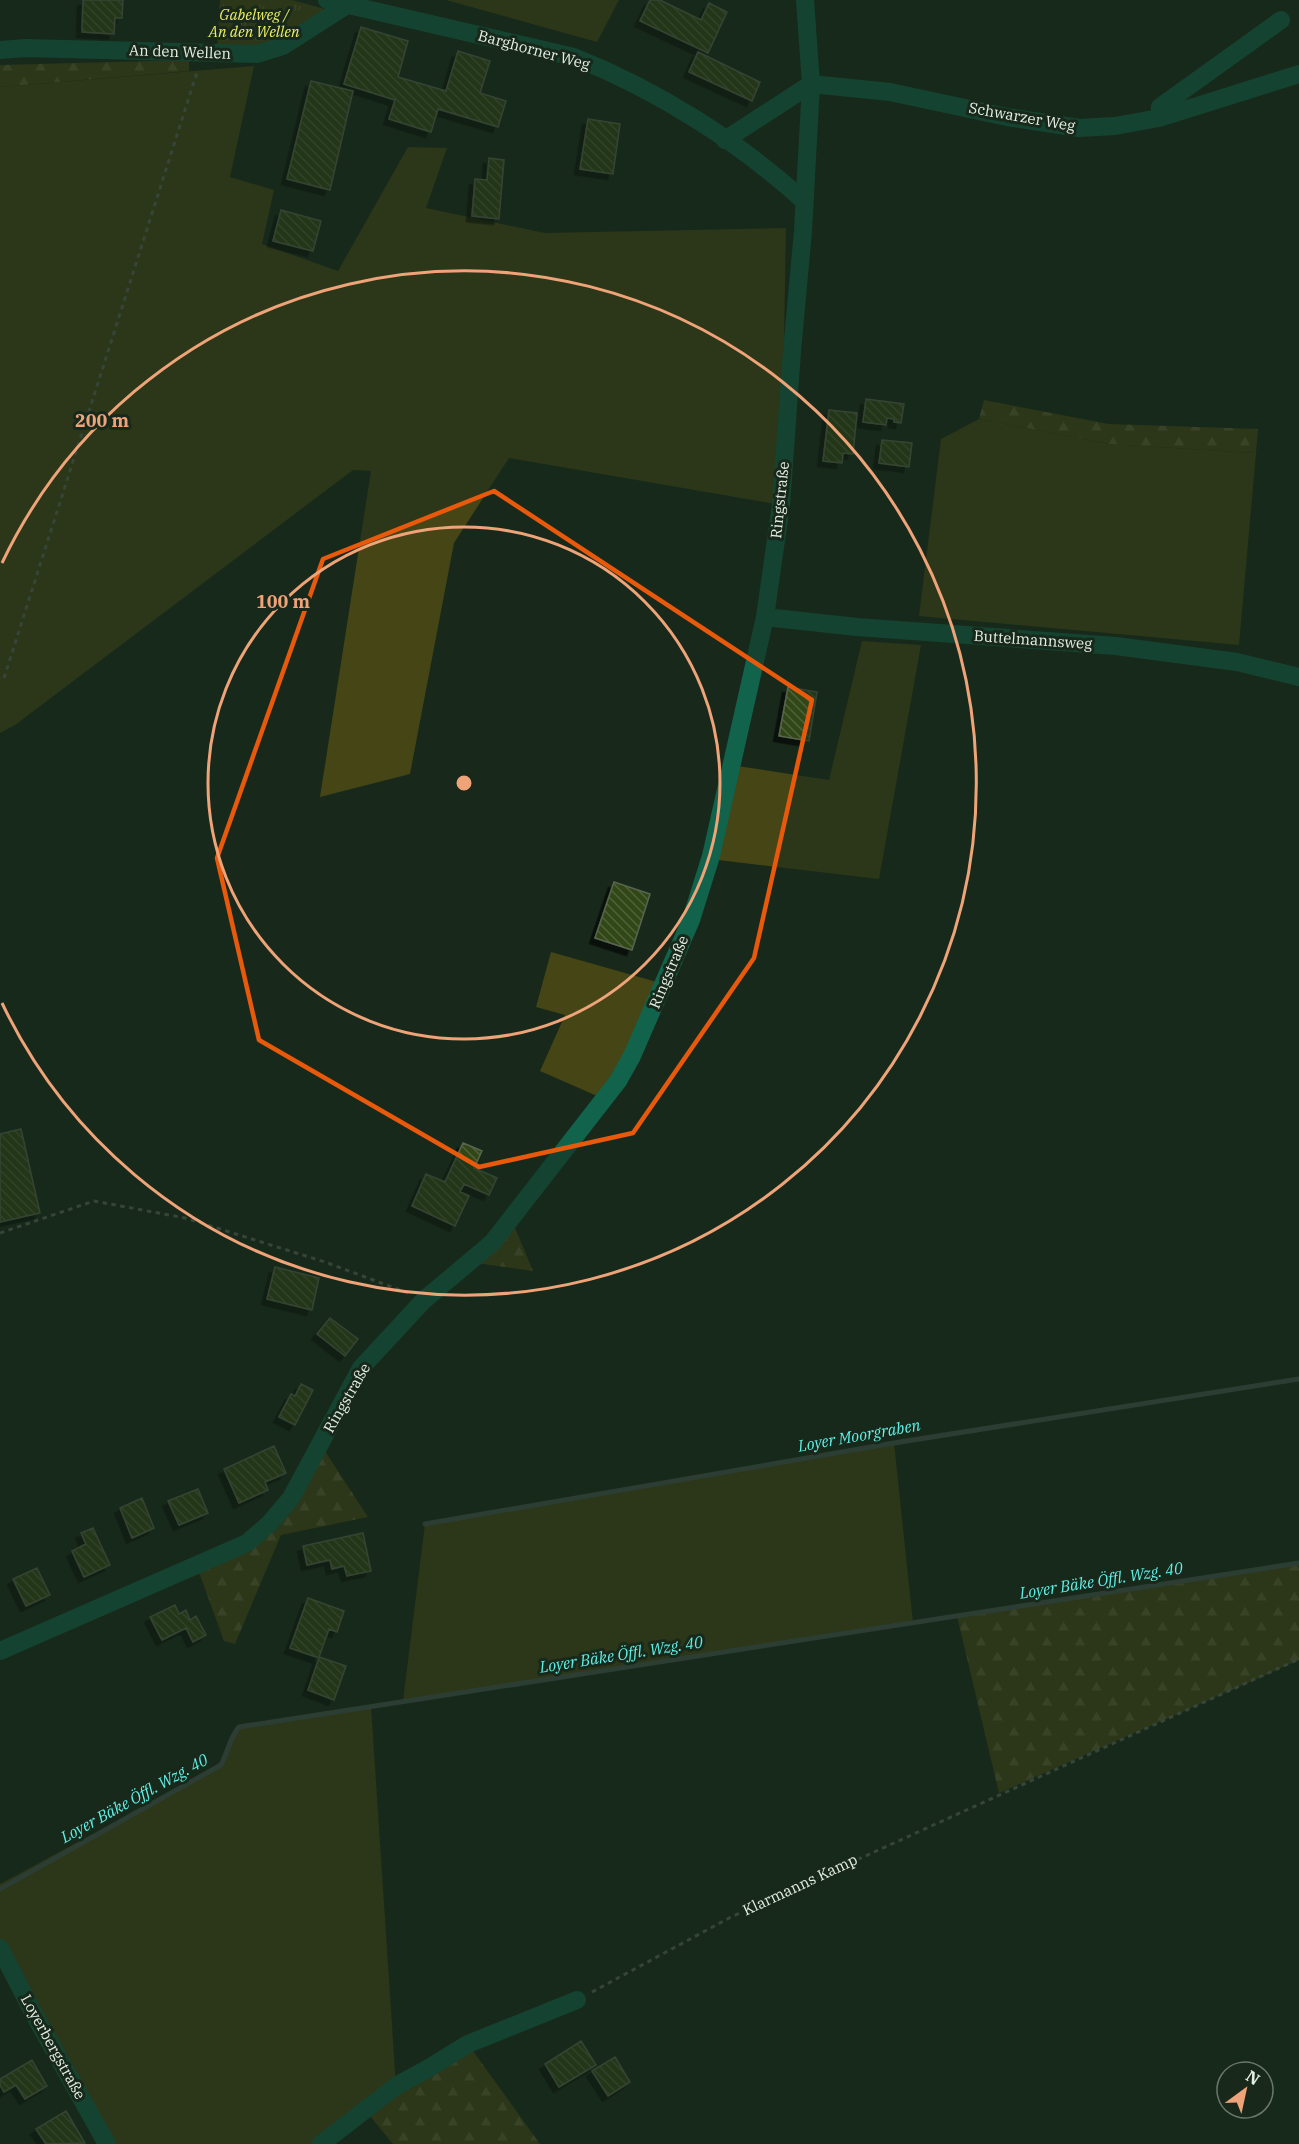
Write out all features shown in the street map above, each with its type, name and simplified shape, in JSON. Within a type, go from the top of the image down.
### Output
[{"type":"street","name":"Barghorner Weg","points":[[327,0],[574,57],[622,77],[725,140],[777,176],[804,201]]},
{"type":"street","name":"Ringstraße","points":[[0,1651],[247,1543],[269,1524],[291,1498],[361,1368],[424,1300],[492,1243],[618,1081],[632,1056],[698,900],[711,856],[765,617],[781,505],[804,201],[811,84],[805,0]]},
{"type":"street","name":"An den Wellen","points":[[0,50],[26,48],[257,54],[283,46],[347,5]]},
{"type":"street","points":[[1159,118],[1160,106],[1281,20]]},
{"type":"street","name":"Schwarzer Weg","points":[[811,84],[890,92],[1007,117],[1078,128],[1114,126],[1159,118],[1299,74]]},
{"type":"street","points":[[725,140],[811,84]]},
{"type":"street","name":"Buttelmannsweg","points":[[765,617],[857,627],[1116,646],[1237,662],[1299,677]]},
{"type":"street","name":"Loyerbergstraße","points":[[0,1948],[35,2016],[107,2144]]},
{"type":"street","points":[[321,2144],[396,2085],[468,2044],[577,2000]]},
{"type":"path","points":[[4,678],[203,53]]},
{"type":"path","points":[[0,1233],[94,1201],[104,1202],[185,1218],[325,1262],[424,1300]]},
{"type":"path","name":"Klarmanns Kamp","points":[[577,2000],[731,1917],[1299,1659]]},
{"type":"highlighted area","points":[[494,491],[812,700],[754,958],[633,1133],[479,1167],[259,1040],[217,858],[323,559]]},
{"type":"green space","name":"Gabelweg / An den Wellen","points":[[220,0],[292,0],[332,11],[287,42],[259,48],[217,48]]},
{"type":"green space","points":[[446,0],[619,0],[597,42]]},
{"type":"green space","points":[[189,60],[189,71],[0,87],[0,65]]},
{"type":"green space","points":[[254,66],[230,177],[274,190],[262,244],[338,271],[408,147],[447,148],[426,208],[545,233],[786,228],[781,505],[509,458],[454,543],[410,774],[320,797],[371,471],[353,470],[15,725],[0,733],[0,87]]},
{"type":"green space","points":[[984,400],[1109,424],[1258,429],[1256,453],[1109,444],[979,419]]},
{"type":"green space","points":[[979,419],[1109,444],[1256,453],[1239,645],[919,616],[941,439]]},
{"type":"green space","points":[[862,641],[921,645],[879,879],[710,859],[731,765],[829,780]]},
{"type":"green space","points":[[551,952],[664,984],[604,1099],[540,1071],[565,1015],[536,1007]]},
{"type":"green space","points":[[511,1218],[533,1271],[469,1262]]},
{"type":"green space","points":[[894,1443],[913,1623],[403,1701],[425,1524]]},
{"type":"green space","points":[[321,1445],[368,1517],[281,1535],[235,1644],[224,1641],[196,1564],[247,1543]]},
{"type":"green space","points":[[1299,1563],[1299,1660],[999,1793],[957,1616]]},
{"type":"green space","points":[[371,1706],[396,2086],[321,2144],[107,2144],[0,1948],[0,1884],[221,1765],[233,1735],[239,1727]]},
{"type":"green space","points":[[468,2044],[540,2144],[393,2144],[365,2110]]},
{"type":"building","points":[[83,0],[123,0],[122,18],[115,18],[114,34],[82,32]]},
{"type":"building","points":[[650,0],[660,0],[701,20],[709,3],[727,12],[708,53],[640,21]]},
{"type":"building","points":[[361,27],[408,41],[398,77],[446,91],[458,51],[490,61],[480,93],[506,101],[498,127],[438,109],[431,132],[389,119],[395,100],[344,84]]},
{"type":"building","points":[[698,52],[760,82],[752,101],[689,72]]},
{"type":"building","points":[[311,81],[353,91],[330,190],[287,179]]},
{"type":"building","points":[[588,119],[620,124],[613,174],[580,169]]},
{"type":"building","points":[[489,158],[504,160],[499,219],[472,216],[475,179],[487,180]]},
{"type":"building","points":[[281,210],[321,221],[313,251],[273,241]]},
{"type":"building","points":[[866,399],[904,404],[901,423],[887,418],[886,425],[863,422]]},
{"type":"building","points":[[829,410],[857,413],[853,454],[843,453],[842,463],[823,461]]},
{"type":"building","points":[[882,440],[912,443],[909,467],[879,463]]},
{"type":"building","points":[[788,687],[817,692],[809,741],[779,736]]},
{"type":"building","points":[[614,882],[650,894],[632,950],[595,938]]},
{"type":"building","points":[[21,1129],[40,1213],[0,1222],[0,1134]]},
{"type":"building","points":[[463,1143],[482,1151],[474,1168],[497,1178],[489,1195],[464,1184],[460,1192],[469,1196],[455,1226],[412,1206],[426,1174],[445,1182]]},
{"type":"building","points":[[275,1267],[319,1278],[312,1310],[267,1299]]},
{"type":"building","points":[[330,1318],[358,1339],[345,1356],[317,1334]]},
{"type":"building","points":[[301,1384],[313,1390],[295,1425],[279,1417],[291,1394],[295,1396]]},
{"type":"building","points":[[274,1446],[286,1473],[265,1482],[268,1490],[239,1503],[224,1469]]},
{"type":"building","points":[[198,1489],[208,1513],[179,1525],[168,1501]]},
{"type":"building","points":[[142,1498],[154,1528],[132,1538],[120,1508]]},
{"type":"building","points":[[93,1528],[110,1565],[84,1577],[72,1551],[86,1544],[81,1533]]},
{"type":"building","points":[[363,1533],[371,1571],[347,1576],[344,1566],[332,1569],[330,1560],[307,1565],[303,1546]]},
{"type":"building","points":[[37,1568],[50,1595],[26,1606],[13,1579]]},
{"type":"building","points":[[308,1598],[344,1611],[337,1632],[329,1629],[319,1657],[346,1666],[334,1700],[308,1690],[319,1658],[290,1648]]},
{"type":"building","points":[[175,1605],[179,1614],[186,1610],[190,1620],[196,1616],[206,1635],[193,1642],[186,1628],[162,1640],[150,1617]]},
{"type":"building","points":[[581,2041],[596,2065],[559,2087],[545,2064]]},
{"type":"building","points":[[615,2057],[630,2082],[608,2096],[592,2071]]},
{"type":"building","points":[[32,2060],[47,2086],[25,2099],[16,2085],[4,2092],[0,2079]]},
{"type":"building","points":[[66,2111],[85,2143],[46,2144],[36,2129]]},
{"type":"waterway","name":"Loyer Moorgraben","points":[[425,1524],[894,1443],[1299,1379]]},
{"type":"waterway","name":"Loyer Bäke Öffl. Wzg. 40","points":[[0,1889],[221,1765],[233,1735],[239,1727],[1299,1563]]}]
